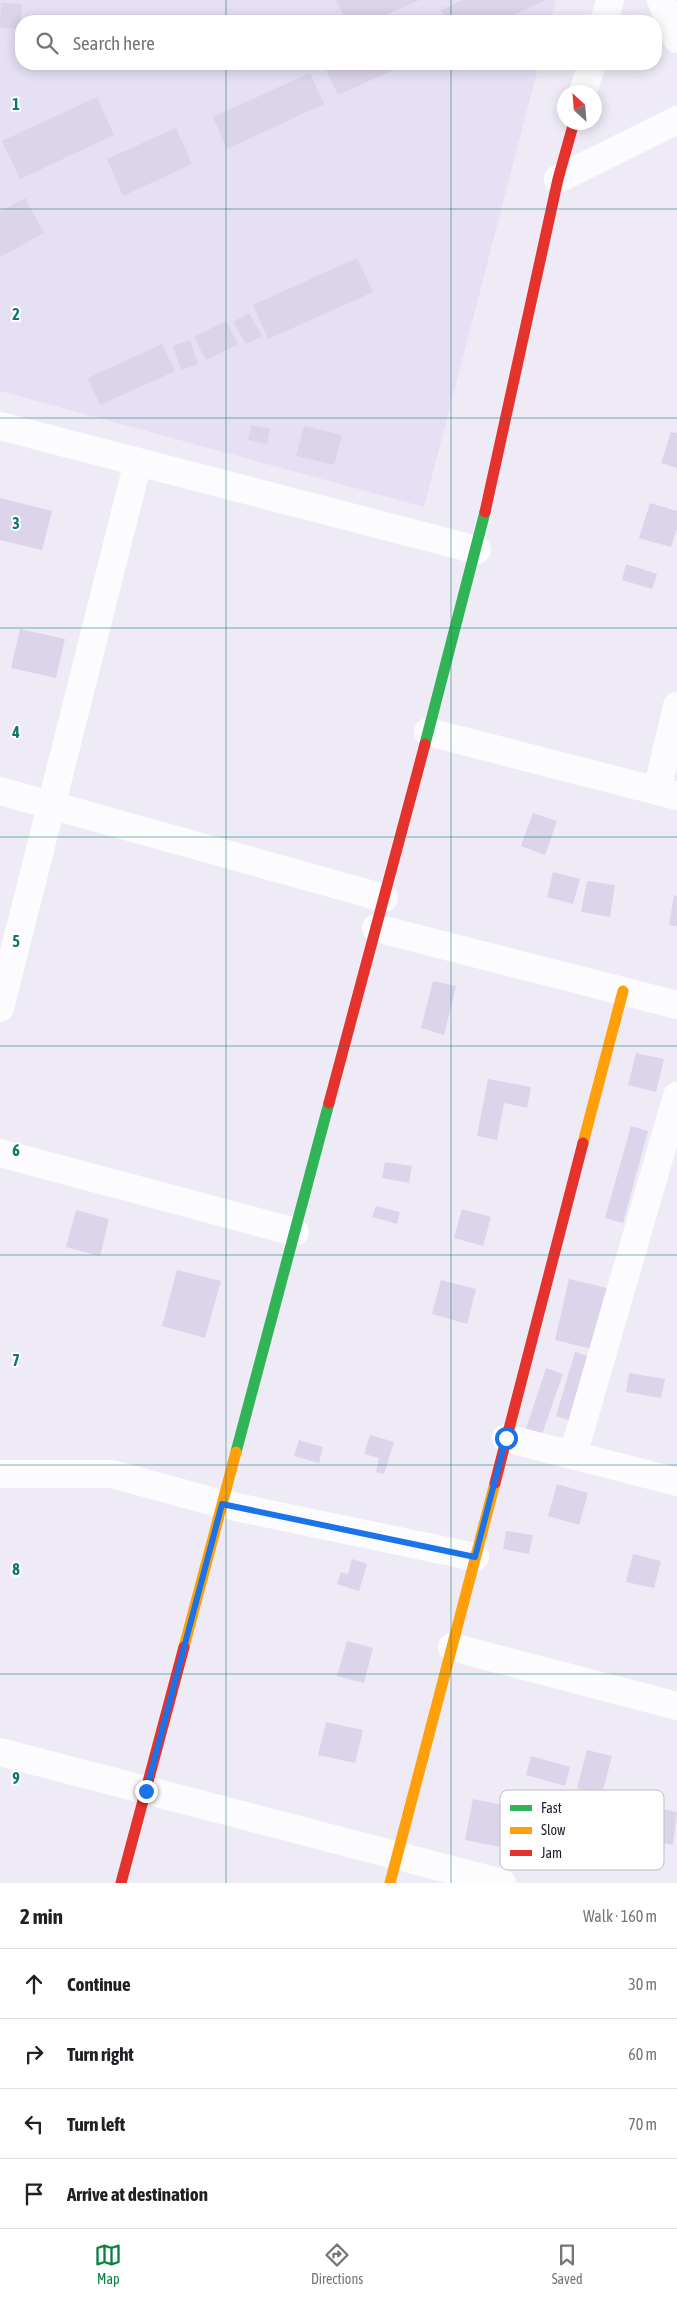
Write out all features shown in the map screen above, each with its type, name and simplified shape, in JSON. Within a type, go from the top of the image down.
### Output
[{"type":"street","points":[[606,15],[610,0]]},
{"type":"street","points":[[661,0],[677,39]]},
{"type":"street","points":[[585,85],[590,70]]},
{"type":"street","points":[[558,179],[677,120]]},
{"type":"street","points":[[121,1883],[477,550],[558,179],[572,130]]},
{"type":"street","points":[[0,426],[477,550]]},
{"type":"street","points":[[0,1008],[138,462]]},
{"type":"street","points":[[428,732],[667,794],[677,706]]},
{"type":"street","points":[[0,791],[384,898]]},
{"type":"street","points":[[376,928],[677,1005]]},
{"type":"street","points":[[390,1883],[623,991]]},
{"type":"street","points":[[573,1455],[677,1096]]},
{"type":"street","points":[[0,1153],[295,1232]]},
{"type":"street","points":[[506,1438],[677,1482]]},
{"type":"street","points":[[0,1474],[112,1474],[222,1504],[475,1557]]},
{"type":"street","points":[[452,1647],[677,1706]]},
{"type":"street","points":[[0,1752],[502,1883]]},
{"type":"shaded area","points":[[0,0],[556,0],[552,15],[15,15],[15,70],[537,70],[424,507],[0,391]]},
{"type":"building","points":[[336,0],[419,0],[386,15],[343,15]]},
{"type":"building","points":[[463,0],[546,0],[513,15],[443,15],[441,10]]},
{"type":"building","points":[[1,3],[22,4],[21,15],[15,15],[15,29],[0,28]]},
{"type":"building","points":[[326,70],[393,70],[338,95]]},
{"type":"building","points":[[310,73],[324,104],[227,149],[213,117]]},
{"type":"building","points":[[97,97],[114,135],[20,179],[2,141]]},
{"type":"building","points":[[176,128],[192,164],[123,196],[107,159]]},
{"type":"building","points":[[25,198],[44,233],[0,257],[0,212]]},
{"type":"building","points":[[357,258],[373,292],[268,339],[253,305]]},
{"type":"building","points":[[249,313],[262,336],[246,344],[233,322]]},
{"type":"building","points":[[226,321],[238,344],[206,360],[194,337]]},
{"type":"building","points":[[190,340],[198,364],[181,370],[173,346]]},
{"type":"building","points":[[162,344],[175,371],[100,405],[88,378]]},
{"type":"building","points":[[251,425],[270,429],[267,444],[248,440]]},
{"type":"building","points":[[304,426],[342,435],[334,465],[296,456]]},
{"type":"building","points":[[671,432],[677,433],[677,468],[661,463]]},
{"type":"building","points":[[0,498],[52,511],[42,550],[0,540]]},
{"type":"building","points":[[650,503],[677,511],[677,528],[671,547],[639,538]]},
{"type":"building","points":[[626,564],[657,574],[652,589],[622,580]]},
{"type":"building","points":[[20,629],[65,639],[56,678],[11,668]]},
{"type":"building","points":[[533,813],[557,821],[545,855],[521,846]]},
{"type":"building","points":[[553,872],[580,879],[573,904],[547,897]]},
{"type":"building","points":[[587,881],[615,885],[610,917],[581,912]]},
{"type":"building","points":[[674,895],[677,896],[677,926],[669,925]]},
{"type":"building","points":[[433,981],[456,986],[444,1035],[421,1028]]},
{"type":"building","points":[[636,1053],[664,1059],[656,1092],[628,1085]]},
{"type":"building","points":[[488,1079],[531,1087],[527,1108],[504,1103],[497,1140],[477,1136]]},
{"type":"building","points":[[631,1126],[648,1131],[623,1223],[605,1218]]},
{"type":"building","points":[[385,1162],[412,1166],[409,1183],[382,1178]]},
{"type":"building","points":[[376,1206],[400,1212],[397,1224],[372,1217]]},
{"type":"building","points":[[462,1209],[491,1217],[483,1246],[454,1238]]},
{"type":"building","points":[[76,1210],[109,1219],[100,1256],[66,1247]]},
{"type":"building","points":[[177,1270],[221,1281],[205,1338],[162,1326]]},
{"type":"building","points":[[569,1279],[607,1288],[592,1349],[555,1340]]},
{"type":"building","points":[[441,1280],[476,1289],[467,1324],[432,1314]]},
{"type":"building","points":[[575,1352],[591,1357],[571,1421],[556,1416]]},
{"type":"building","points":[[546,1368],[563,1374],[542,1434],[526,1429]]},
{"type":"building","points":[[629,1373],[665,1379],[661,1398],[626,1392]]},
{"type":"building","points":[[370,1435],[394,1442],[384,1474],[376,1472],[379,1458],[364,1454]]},
{"type":"building","points":[[299,1440],[323,1447],[319,1463],[294,1456]]},
{"type":"building","points":[[557,1484],[588,1493],[579,1525],[548,1516]]},
{"type":"building","points":[[506,1531],[533,1535],[529,1554],[503,1549]]},
{"type":"building","points":[[633,1554],[661,1561],[654,1588],[626,1582]]},
{"type":"building","points":[[352,1559],[367,1564],[359,1591],[337,1584],[341,1572],[348,1574]]},
{"type":"building","points":[[347,1641],[373,1648],[364,1683],[337,1676]]},
{"type":"building","points":[[326,1722],[363,1730],[355,1763],[318,1755]]},
{"type":"building","points":[[587,1750],[612,1756],[603,1790],[577,1788]]},
{"type":"building","points":[[531,1756],[570,1767],[565,1786],[526,1775]]},
{"type":"building","points":[[473,1799],[500,1804],[500,1847],[465,1840]]},
{"type":"building","points":[[664,1809],[677,1812],[673,1845],[664,1843]]},
{"type":"traffic: fast","points":[[425,744],[485,512]]},
{"type":"traffic: fast","points":[[236,1452],[329,1103]]},
{"type":"traffic: slow","points":[[583,1143],[623,991]]},
{"type":"traffic: slow","points":[[184,1647],[236,1452]]},
{"type":"traffic: slow","points":[[390,1883],[495,1483]]},
{"type":"traffic: jam","points":[[485,512],[558,179],[572,130]]},
{"type":"traffic: jam","points":[[329,1103],[425,744]]},
{"type":"traffic: jam","points":[[495,1483],[583,1143]]},
{"type":"traffic: jam","points":[[121,1883],[184,1647]]},
{"type":"route","points":[[146,1791],[222,1504],[475,1557],[506,1438]]}]
